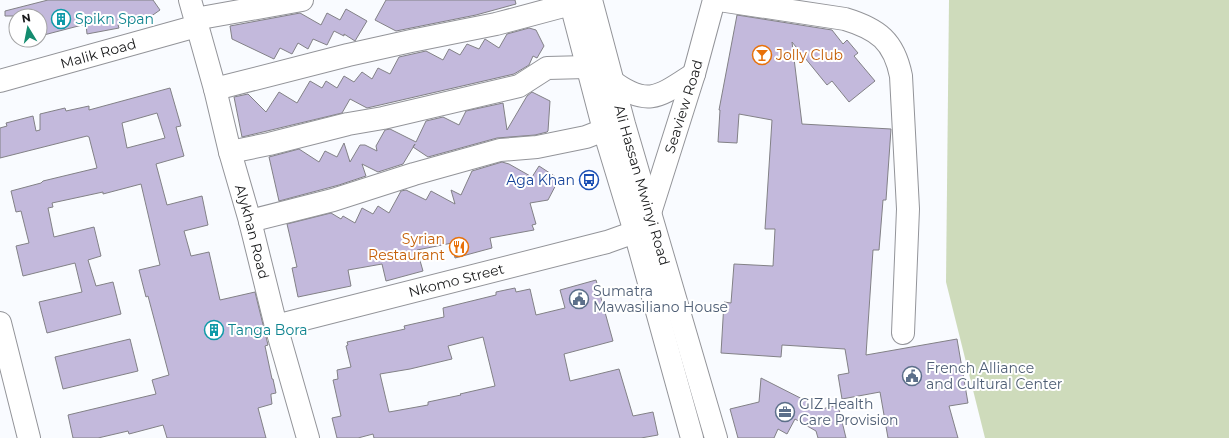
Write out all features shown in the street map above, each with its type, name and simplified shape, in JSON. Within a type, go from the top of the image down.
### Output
[{"type":"main road","name":"Malik Road","points":[[0,81],[194,15],[302,0]]},
{"type":"main road","name":"Seaview Road","points":[[635,232],[642,226],[650,213],[694,74],[714,0]]},
{"type":"main road","points":[[719,0],[845,18],[864,24],[880,35],[888,43],[899,64],[901,76],[908,209],[903,333]]},
{"type":"main road","points":[[215,89],[411,41],[496,24],[577,1]]},
{"type":"main road","name":"Ali Hassan Mwinyi Road","points":[[577,1],[587,67],[604,130],[635,232],[692,438]]},
{"type":"main road","name":"Ali Hassan Mwinyi Road","points":[[577,1],[612,81],[716,438]]},
{"type":"main road","name":"Alykhan Road","points":[[194,15],[250,221],[276,326],[308,438]]},
{"type":"main road","points":[[230,152],[519,86],[547,68],[587,67]]},
{"type":"main road","points":[[612,81],[625,91],[634,95],[654,96],[665,93],[694,74]]},
{"type":"main road","points":[[250,221],[333,200],[414,174],[500,150],[537,147],[586,137],[604,130]]},
{"type":"main road","name":"Nkomo Street","points":[[276,326],[607,242],[635,232]]},
{"type":"main road","points":[[0,324],[29,438]]},
{"type":"green space","points":[[949,0],[1229,0],[1229,438],[985,438],[946,282]]},
{"type":"building","points":[[48,0],[153,0],[160,10],[150,17],[118,25],[119,28],[87,34],[86,24],[48,34],[48,8],[17,8]]},
{"type":"building","points":[[386,0],[515,0],[516,4],[476,15],[396,31],[375,20]]},
{"type":"building","points":[[346,9],[367,21],[355,41],[344,34],[344,36],[334,31],[327,45],[313,39],[308,49],[298,43],[292,54],[280,48],[274,59],[232,39],[230,26],[300,13],[321,25],[327,13],[340,20]]},
{"type":"building","points":[[8,10],[8,16],[5,16],[5,11]]},
{"type":"building","points":[[737,15],[832,30],[843,44],[847,40],[858,53],[854,56],[875,81],[849,102],[832,81],[827,85],[792,42],[802,124],[891,129],[886,200],[883,200],[879,250],[873,250],[866,355],[957,339],[968,403],[949,406],[958,438],[888,438],[880,392],[842,399],[838,375],[849,373],[845,349],[782,345],[781,357],[721,353],[724,302],[731,303],[734,264],[773,266],[775,229],[765,229],[772,120],[739,114],[737,143],[718,142],[719,110]]},
{"type":"building","points":[[529,28],[536,30],[544,46],[537,58],[533,56],[529,65],[514,74],[367,108],[350,99],[342,113],[242,137],[234,97],[248,94],[266,112],[279,92],[297,103],[310,81],[322,88],[326,81],[337,88],[344,76],[354,82],[362,72],[372,79],[378,68],[390,74],[399,57],[426,51],[443,60],[449,49],[460,55],[467,44],[479,49],[485,39],[499,48],[507,34]]},
{"type":"building","points":[[170,88],[181,126],[176,127],[184,156],[156,164],[167,205],[202,196],[208,225],[184,231],[191,256],[209,252],[220,300],[255,292],[268,345],[265,346],[276,393],[271,394],[272,404],[258,408],[266,438],[167,438],[163,425],[129,434],[128,431],[98,438],[73,438],[68,415],[156,394],[152,380],[169,375],[148,296],[146,297],[139,270],[160,265],[141,184],[103,194],[103,192],[52,203],[53,207],[48,208],[54,237],[94,227],[101,256],[88,260],[96,286],[113,282],[121,314],[47,333],[39,302],[82,292],[75,263],[23,276],[16,246],[29,243],[21,211],[16,212],[11,191],[41,183],[43,181],[97,168],[89,137],[87,136],[0,158],[0,128],[7,126],[6,123],[33,116],[36,131],[40,130],[40,114],[65,108],[66,111],[89,106],[89,110]],"holes":[[[157,113],[165,138],[127,148],[122,123]]]},
{"type":"building","points":[[532,92],[550,101],[547,132],[535,135],[497,138],[428,157],[413,147],[403,164],[378,172],[362,164],[366,176],[279,201],[269,157],[299,149],[319,162],[325,151],[337,157],[344,143],[350,162],[360,145],[365,145],[377,151],[376,146],[385,130],[390,129],[416,142],[426,121],[443,117],[459,125],[466,111],[503,103],[507,130],[527,96]]},
{"type":"building","points":[[502,162],[509,164],[532,177],[539,166],[559,179],[548,200],[530,203],[536,224],[532,225],[534,230],[490,238],[492,248],[455,258],[452,243],[417,250],[423,271],[386,281],[382,264],[348,270],[351,286],[298,297],[292,268],[297,267],[287,224],[331,213],[341,219],[343,216],[355,223],[362,208],[373,214],[378,206],[389,213],[401,191],[406,190],[426,200],[431,191],[455,204],[451,190],[461,195],[472,171]]},
{"type":"building","points":[[596,280],[613,341],[564,354],[570,381],[619,369],[633,416],[653,412],[658,435],[641,438],[374,438],[373,434],[358,438],[337,438],[332,418],[341,416],[333,380],[338,379],[337,370],[351,367],[346,346],[348,345],[347,342],[405,329],[404,326],[444,317],[443,308],[496,295],[496,292],[515,288],[516,292],[530,289],[536,315],[565,308],[560,290]],"holes":[[[483,337],[495,386],[428,402],[428,405],[389,412],[380,374],[410,369],[452,359],[448,346]]]},
{"type":"building","points":[[130,339],[138,371],[63,389],[55,357]]},
{"type":"building","points":[[761,378],[822,409],[838,405],[846,438],[818,438],[816,431],[795,419],[787,434],[778,429],[774,438],[738,438],[730,409],[759,402]]},
{"type":"place","name":"Spikn Span","points":[[61,19]]},
{"type":"place","name":"Jolly Club","points":[[762,55]]},
{"type":"place","name":"Aga Khan","points":[[589,180]]},
{"type":"place","name":"Syrian Restaurant","points":[[459,247]]},
{"type":"place","name":"Sumatra Mawasiliano House","points":[[579,299]]},
{"type":"place","name":"Tanga Bora","points":[[214,330]]},
{"type":"place","name":"French Alliance and Cultural Center","points":[[912,376]]},
{"type":"place","name":"GIZ Health Care Provision","points":[[785,412]]}]
